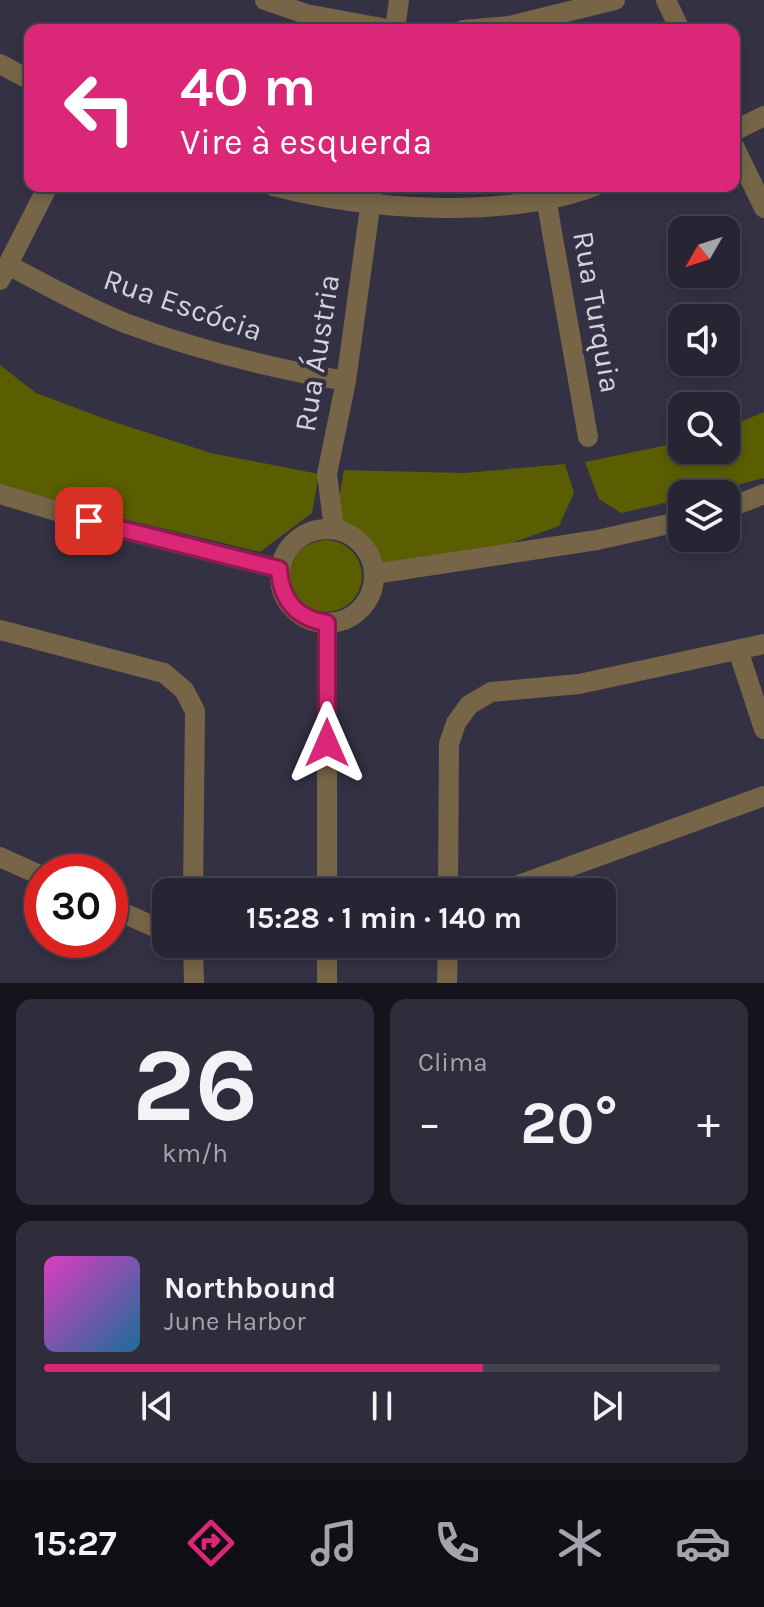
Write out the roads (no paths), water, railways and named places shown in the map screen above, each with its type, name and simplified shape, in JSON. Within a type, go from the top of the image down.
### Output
[{"type":"street","points":[[265,0],[306,14],[361,24]]},
{"type":"street","points":[[395,24],[399,0]]},
{"type":"street","points":[[518,24],[615,0]]},
{"type":"street","points":[[666,0],[677,24]]},
{"type":"street","points":[[0,64],[24,77]]},
{"type":"street","points":[[740,128],[764,116]]},
{"type":"street","points":[[740,158],[764,208]]},
{"type":"street","points":[[4,273],[45,192]]},
{"type":"street","points":[[339,192],[372,195],[417,207],[484,206],[570,192]]},
{"type":"street","name":"Rua Áustria","points":[[334,529],[327,474],[346,381],[372,195]]},
{"type":"street","name":"Rua Turquia","points":[[546,198],[588,437]]},
{"type":"street","name":"Rua Escócia","points":[[4,273],[194,348],[279,369],[346,381]]},
{"type":"street","points":[[0,494],[89,521],[279,569]]},
{"type":"street","points":[[740,503],[764,494]]},
{"type":"street","points":[[374,574],[597,540],[668,524]]},
{"type":"street","points":[[319,529],[334,529],[348,533],[359,542],[368,553],[374,574],[368,599],[360,609],[351,617],[327,623],[311,620],[291,606],[280,585],[279,569],[292,543],[304,534],[319,529]]},
{"type":"street","points":[[327,623],[327,878]]},
{"type":"street","points":[[0,630],[164,673],[184,690],[195,711],[193,878]]},
{"type":"street","points":[[448,878],[449,744],[456,723],[469,705],[491,692],[579,684],[764,644]]},
{"type":"street","points":[[738,650],[764,729]]},
{"type":"street","points":[[538,878],[764,796]]},
{"type":"street","points":[[0,857],[24,868]]},
{"type":"street","points":[[128,915],[152,926]]},
{"type":"street","points":[[193,958],[194,983]]},
{"type":"street","points":[[327,958],[327,983]]},
{"type":"street","points":[[447,983],[448,958]]}]
